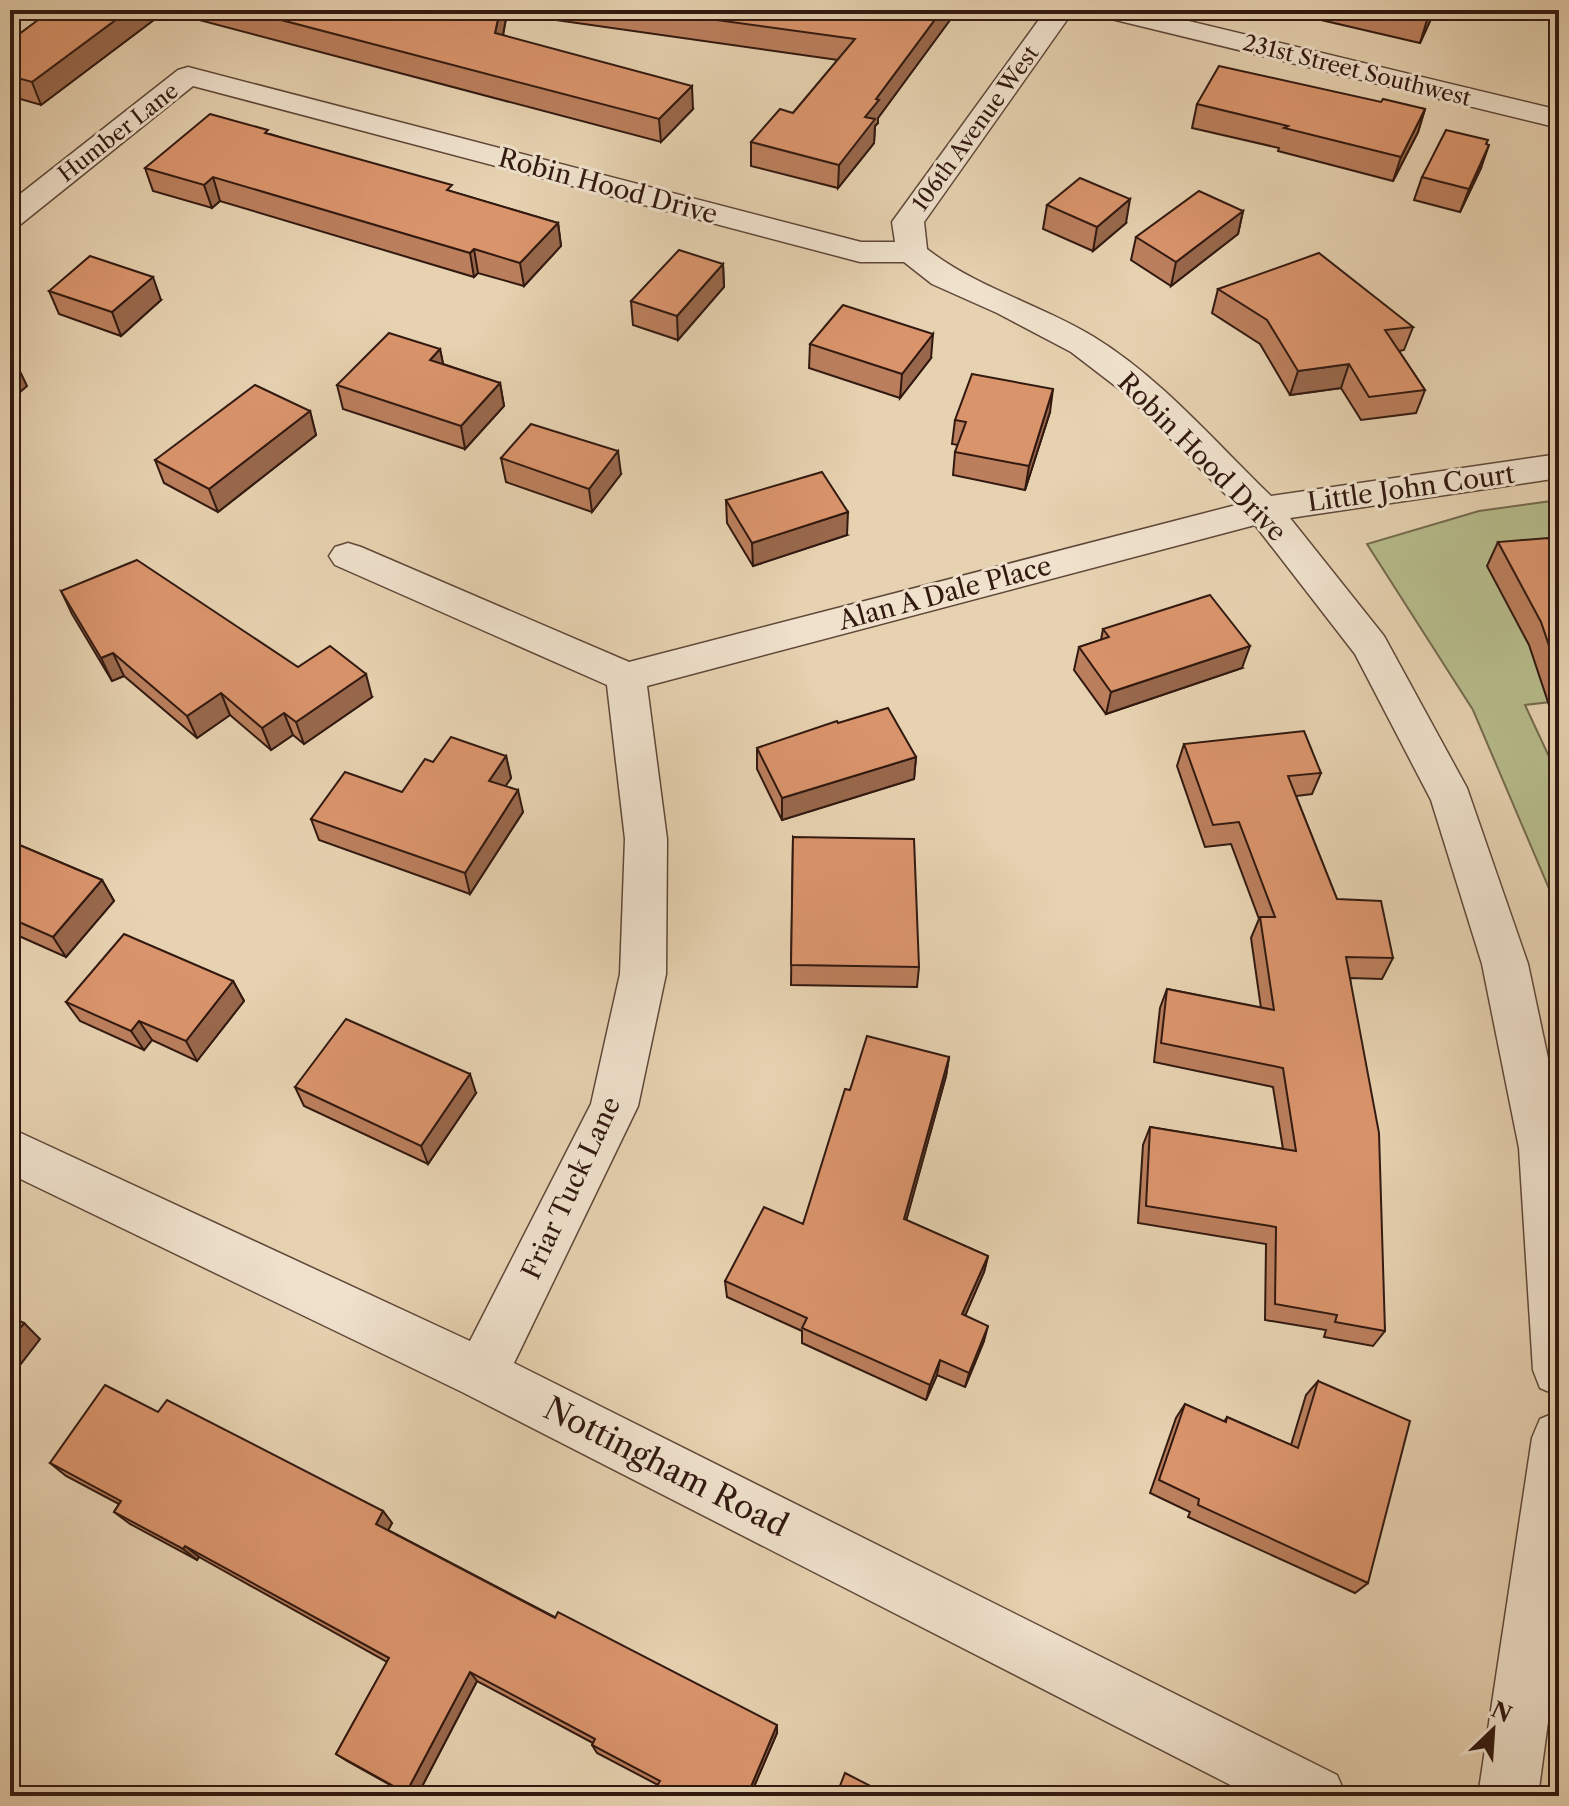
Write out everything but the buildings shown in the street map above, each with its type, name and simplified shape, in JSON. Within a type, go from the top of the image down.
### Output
[{"type":"street","name":"106th Avenue West","points":[[912,252],[908,222],[1060,10]]},
{"type":"street","name":"231st Street Southwest","points":[[1109,10],[1559,119]]},
{"type":"street","name":"Robin Hood Drive","points":[[188,76],[860,252],[912,252],[943,277],[1009,306],[1083,345],[1139,387],[1263,510],[1370,646],[1452,800],[1505,964],[1543,1148],[1559,1370]]},
{"type":"street","name":"Humber Lane","points":[[10,217],[188,76]]},
{"type":"street","name":"Little John Court","points":[[1263,510],[1559,466]]},
{"type":"street","name":"Alan A Dale Place","points":[[626,677],[1263,510]]},
{"type":"street","points":[[348,556],[626,677]]},
{"type":"street","name":"Friar Tuck Lane","points":[[481,1374],[614,1106],[643,974],[646,839],[626,677]]},
{"type":"street","name":"Nottingham Road","points":[[10,1150],[481,1374],[1316,1796]]},
{"type":"street","points":[[1508,1796],[1559,1438]]},
{"type":"green space","points":[[1559,500],[1559,701],[1525,705],[1559,778],[1559,912],[1473,710],[1367,544],[1479,511]]}]
